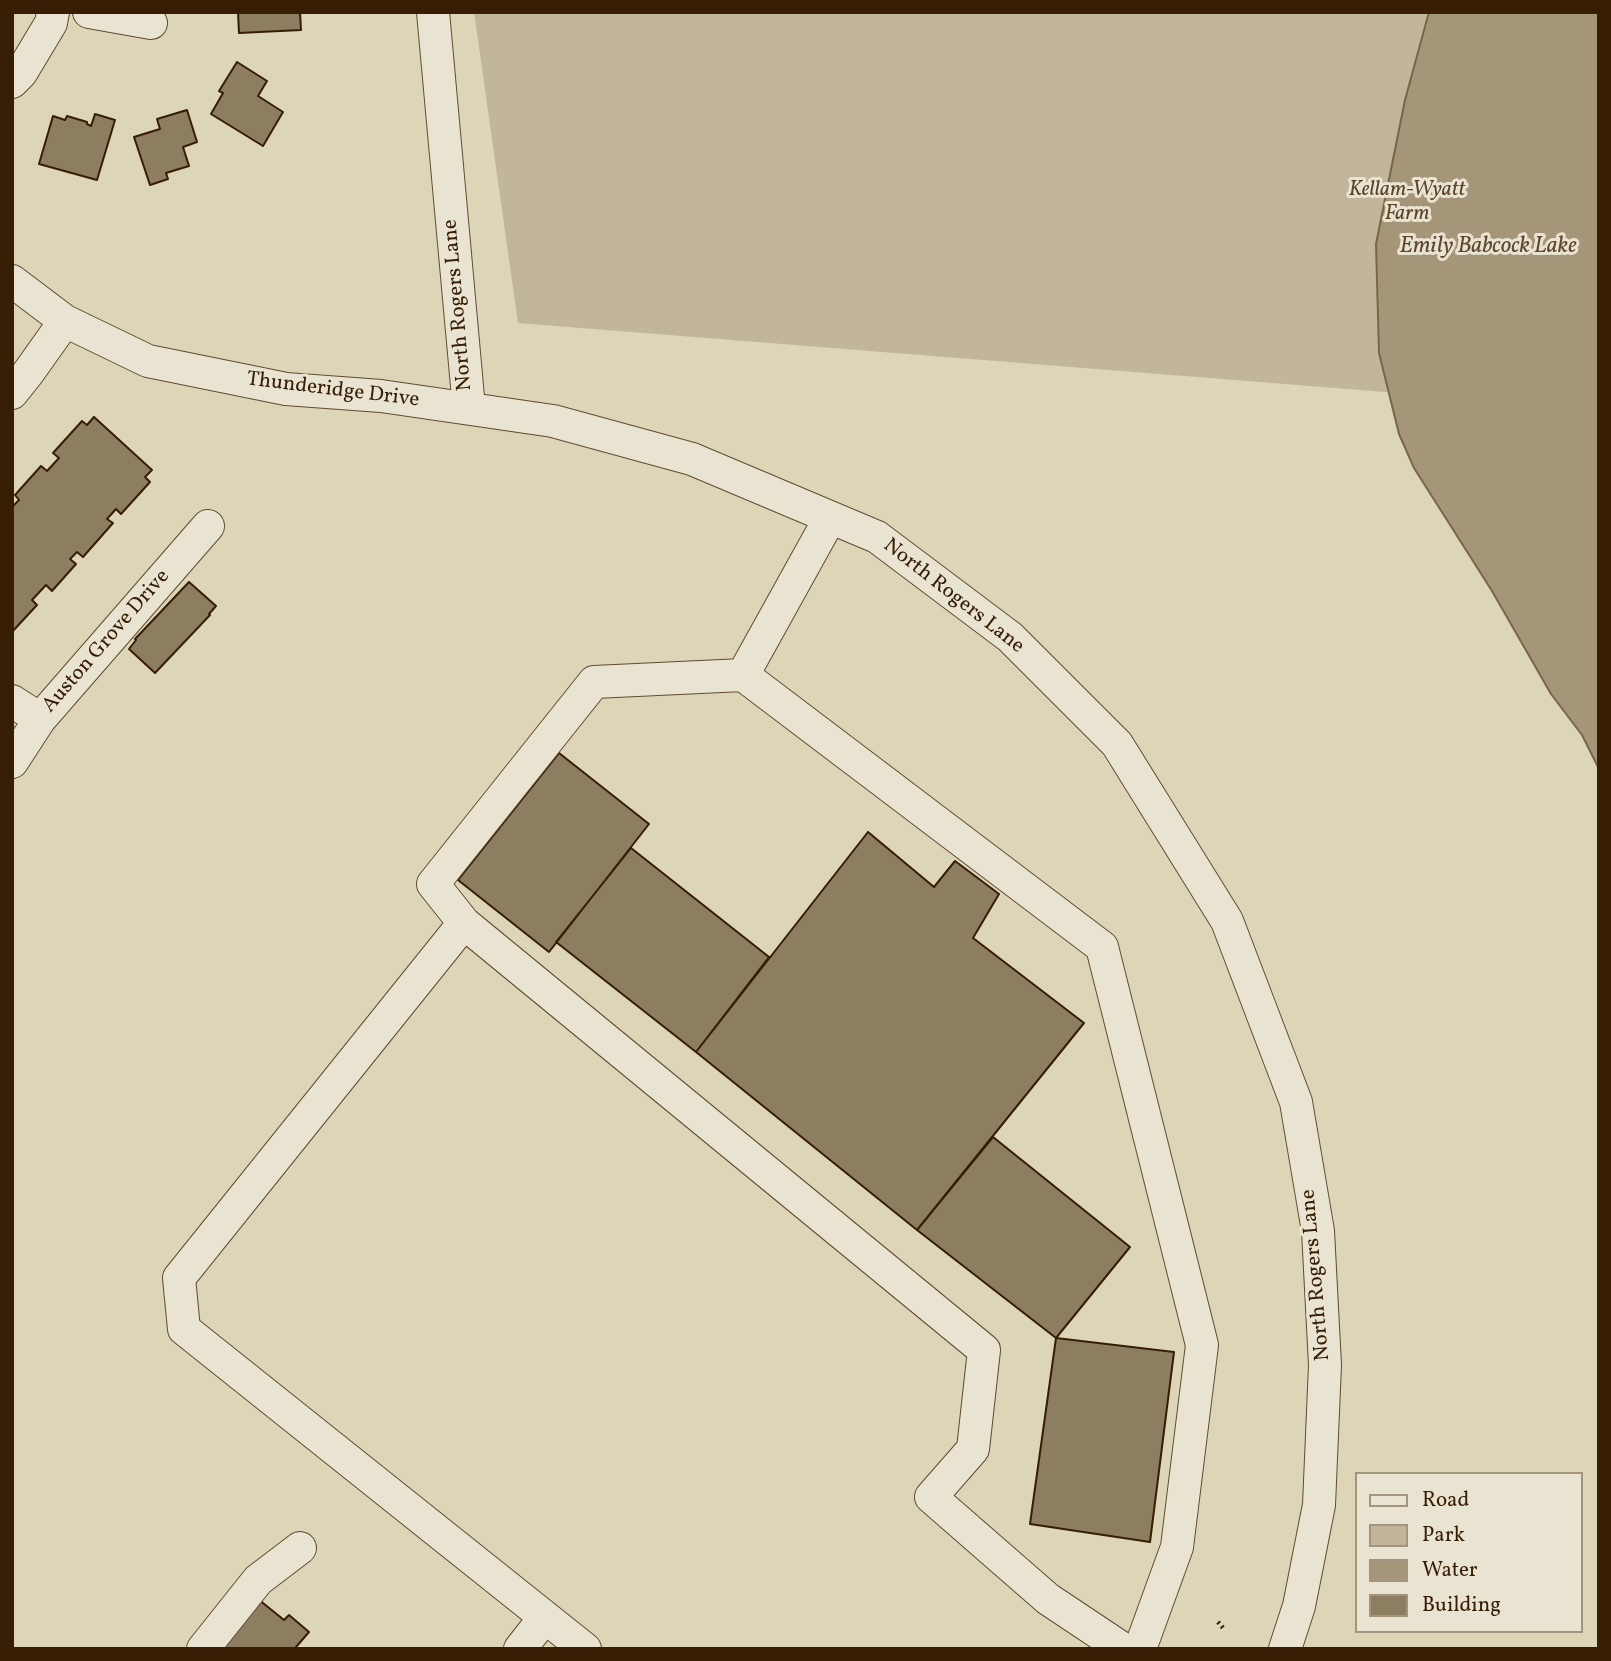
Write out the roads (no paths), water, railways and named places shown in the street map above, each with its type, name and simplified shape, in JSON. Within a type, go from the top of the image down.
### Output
[{"type":"street","points":[[12,82],[22,73],[51,23],[53,12]]},
{"type":"street","points":[[89,12],[151,23]]},
{"type":"street","name":"North Rogers Lane","points":[[433,12],[468,408],[553,421],[692,459],[877,537],[1010,637],[1117,744],[1227,922],[1297,1102],[1318,1231],[1325,1365],[1319,1505],[1299,1606],[1285,1649]]},
{"type":"street","name":"Thunderidge Drive","points":[[12,281],[65,321],[148,361],[286,389],[381,396],[468,408]]},
{"type":"street","points":[[12,393],[65,321]]},
{"type":"street","points":[[743,675],[830,518]]},
{"type":"street","name":"Auston Grove Drive","points":[[12,762],[40,719],[208,526]]},
{"type":"street","points":[[1123,1649],[1048,1599],[931,1497],[973,1449],[984,1350],[464,922],[433,884],[594,682],[743,675],[1102,947],[1202,1345],[1177,1547],[1140,1649]]},
{"type":"street","points":[[12,701],[40,719]]},
{"type":"street","points":[[464,922],[179,1278],[184,1329],[585,1649]]},
{"type":"street","points":[[203,1649],[258,1580],[300,1548]]},
{"type":"street","points":[[520,1649],[545,1617]]},
{"type":"water","name":"Emily Babcock Lake","points":[[1429,12],[1599,12],[1599,769],[1582,735],[1551,694],[1492,591],[1414,468],[1399,434],[1379,353],[1376,244],[1405,100]]},
{"type":"park label","name":"Kellam-Wyatt Farm","points":[[1407,203]]}]
